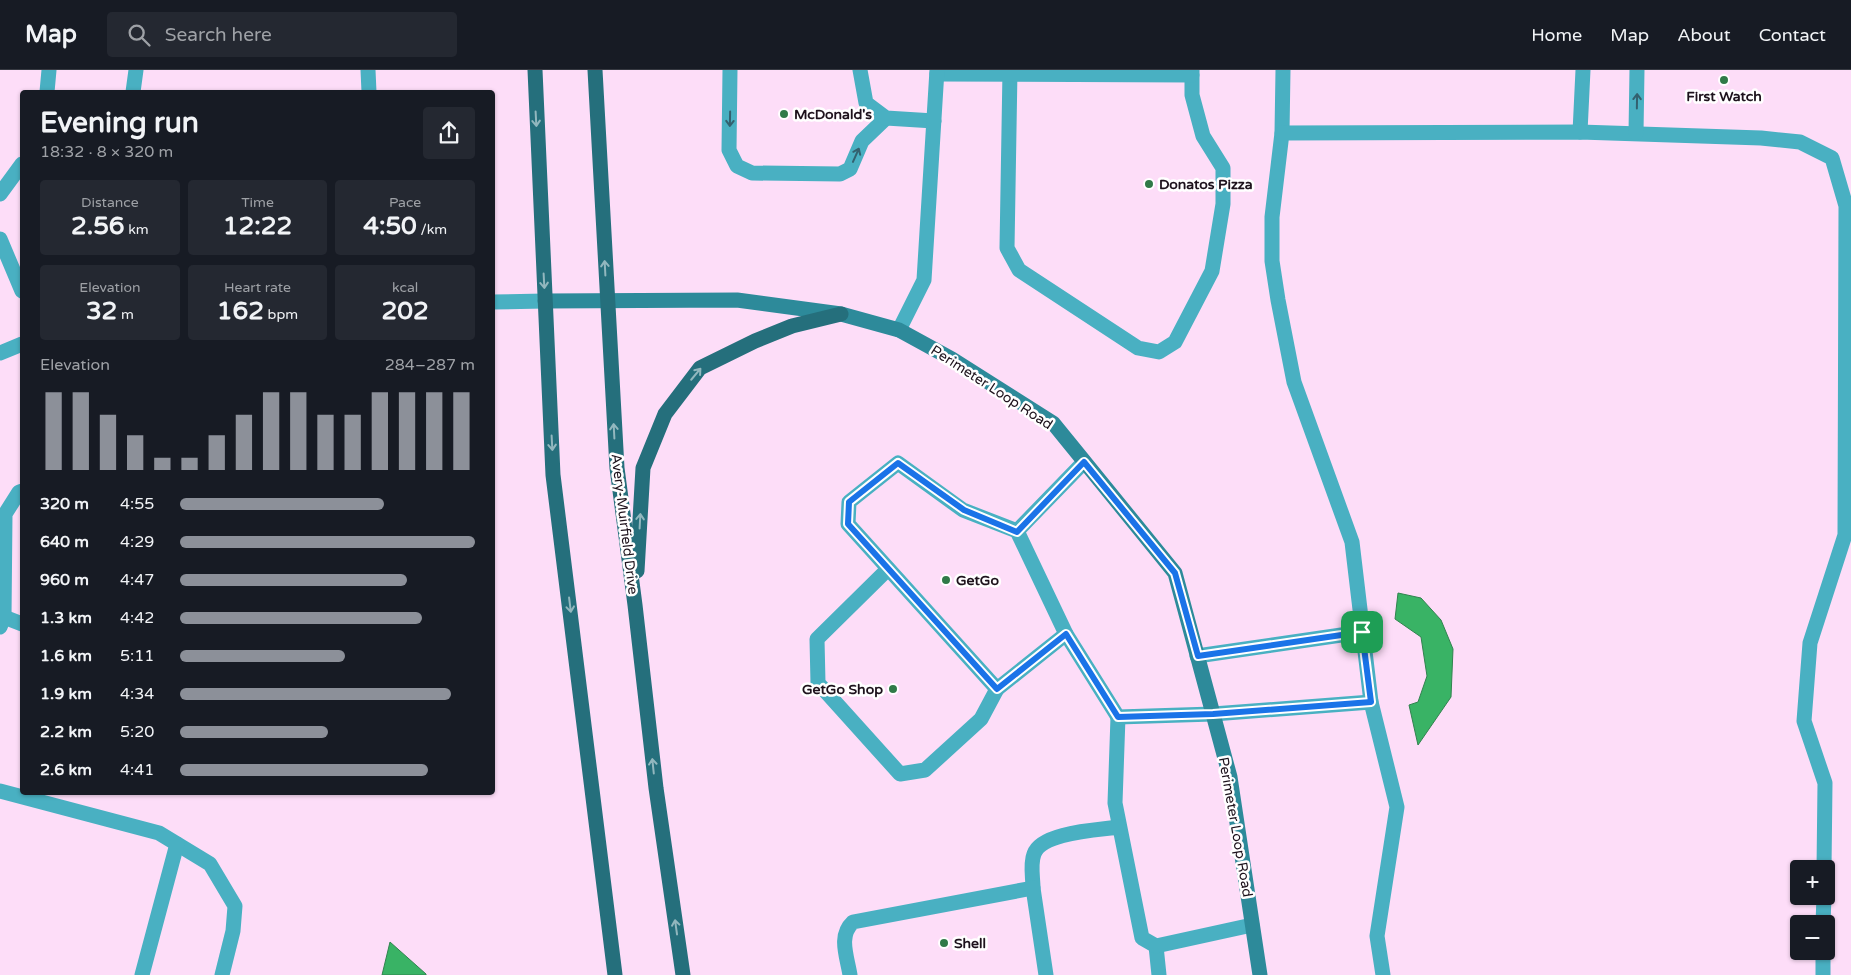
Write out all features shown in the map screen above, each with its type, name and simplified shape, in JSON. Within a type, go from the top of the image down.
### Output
[{"type":"main road","points":[[534,70],[553,475],[615,975]]},
{"type":"main road","name":"Avery-Muirfield Drive","points":[[595,70],[617,468],[656,788],[683,975]]},
{"type":"main road","points":[[635,605],[643,468],[665,414],[700,368],[755,341],[792,326],[841,314]]},
{"type":"street","points":[[47,90],[49,70]]},
{"type":"street","points":[[133,90],[136,70]]},
{"type":"street","points":[[368,70],[369,90]]},
{"type":"street","points":[[730,70],[729,150],[737,166],[752,173],[840,174],[850,169],[862,141],[886,118]]},
{"type":"street","points":[[860,70],[866,103],[886,118],[934,121]]},
{"type":"street","points":[[1283,70],[1282,133],[1272,218],[1272,261],[1278,300],[1294,382],[1352,542],[1371,702],[1397,807],[1377,936],[1383,975]]},
{"type":"street","points":[[1580,132],[1583,70]]},
{"type":"street","points":[[1636,132],[1637,70]]},
{"type":"street","points":[[898,330],[924,280],[937,72],[1009,72],[1192,72],[1192,95],[1203,136],[1223,168],[1223,204],[1212,271],[1175,342],[1159,352],[1138,348],[1019,270],[1007,248],[1009,72]]},
{"type":"street","points":[[1282,133],[1636,132],[1761,138],[1800,142],[1832,158],[1846,206],[1845,535],[1810,643],[1804,721],[1825,783],[1824,860]]},
{"type":"street","points":[[0,194],[20,167]]},
{"type":"street","points":[[0,239],[20,286]]},
{"type":"street","name":"Perimeter Loop Road","points":[[545,301],[737,300],[841,314],[898,330],[952,359],[1053,423],[1175,573],[1230,777],[1260,975]]},
{"type":"street","points":[[495,302],[545,301]]},
{"type":"street","points":[[0,353],[20,345]]},
{"type":"street","points":[[1017,532],[1084,462]]},
{"type":"street","points":[[997,689],[848,524],[849,502],[898,463],[964,510],[1017,532],[1066,634],[1118,717],[1115,803],[1142,938],[1156,946],[1252,925]]},
{"type":"street","points":[[20,492],[5,514],[2,622],[20,624]]},
{"type":"street","points":[[888,570],[817,639],[818,683],[900,774],[925,770],[981,720],[997,689],[1066,634]]},
{"type":"street","points":[[1198,656],[1362,632]]},
{"type":"street","points":[[1118,717],[1213,714],[1371,702]]},
{"type":"street","points":[[0,791],[159,833],[210,864],[235,906],[233,931],[222,975]]},
{"type":"street","points":[[1046,975],[1033,888],[1032,865],[1034,852],[1043,842],[1059,836],[1119,827]]},
{"type":"street","points":[[142,975],[177,844]]},
{"type":"street","points":[[850,975],[844,938],[846,928],[853,922],[1033,888]]},
{"type":"street","points":[[1156,946],[1159,975]]},
{"type":"street","points":[[1822,975],[1823,960]]},
{"type":"shaded area","points":[[1398,593],[1421,598],[1441,620],[1453,649],[1451,697],[1418,745],[1409,705],[1418,702],[1427,676],[1421,637],[1395,619]]},
{"type":"shaded area","points":[[390,942],[426,974],[426,975],[382,975]]},
{"type":"place","name":"First Watch","points":[[1724,80]]},
{"type":"place","name":"McDonald's","points":[[784,114]]},
{"type":"place","name":"Donatos Pizza","points":[[1149,184]]},
{"type":"place","name":"GetGo","points":[[946,580]]},
{"type":"place","name":"GetGo Shop","points":[[893,689]]},
{"type":"place","name":"Shell","points":[[944,943]]},
{"type":"route","points":[[1084,462],[1175,573],[1198,656],[1362,632],[1371,702],[1213,714],[1118,717],[1066,634],[997,689],[848,524],[849,502],[898,463],[964,510],[1017,532],[1084,462]]}]
